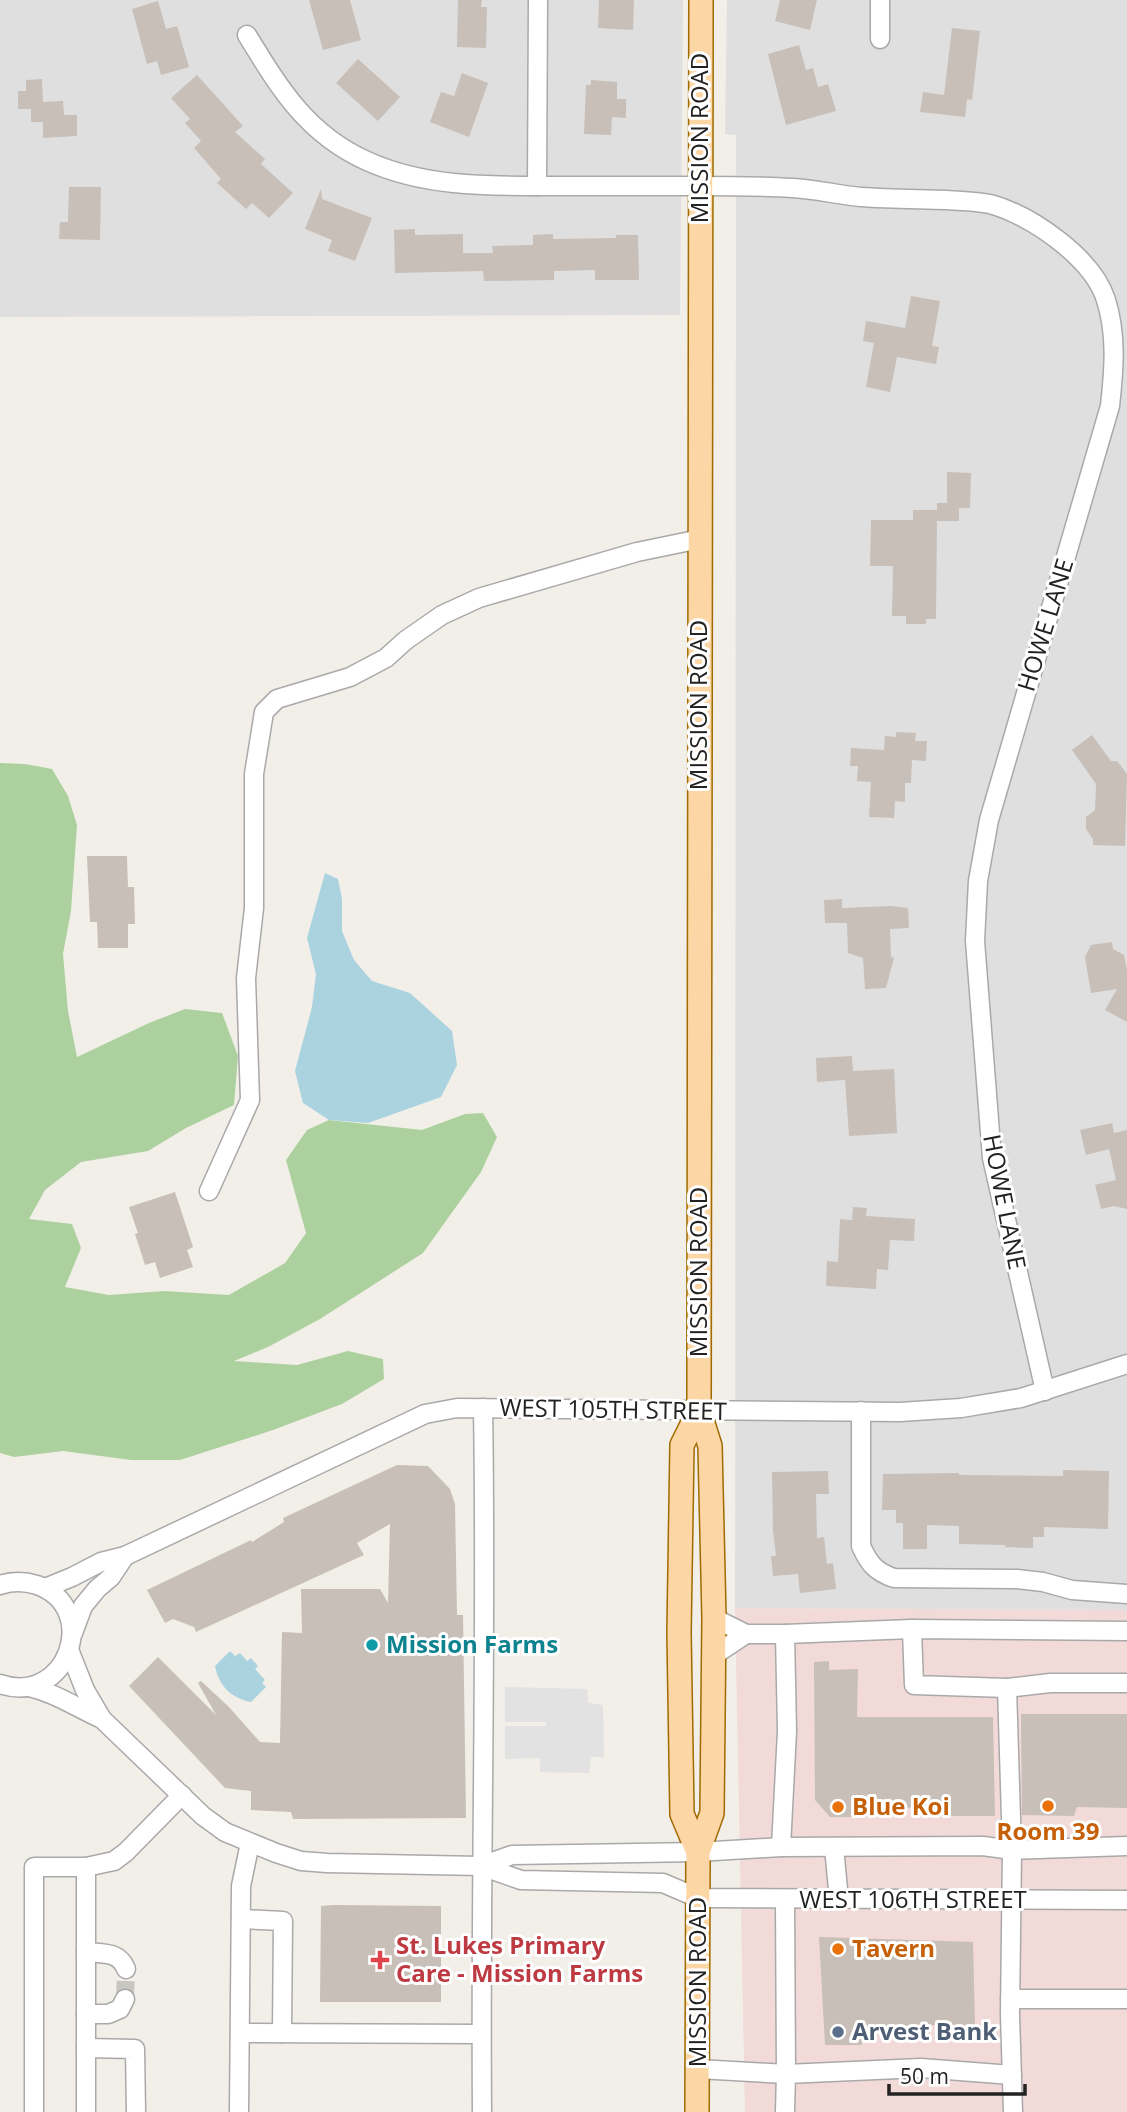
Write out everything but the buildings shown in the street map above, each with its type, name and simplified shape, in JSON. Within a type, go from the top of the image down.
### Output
[{"type":"main road","name":"MISSION ROAD","points":[[697,2112],[698,1852],[712,1813],[714,1618],[710,1446],[699,1411],[701,0]]},
{"type":"main road","name":"MISSION ROAD","points":[[698,1852],[682,1814],[679,1633],[682,1445],[699,1411]]},
{"type":"street","points":[[537,186],[538,0]]},
{"type":"street","points":[[880,0],[880,39]]},
{"type":"street","name":"HOWE LANE","points":[[247,35],[302,117],[331,141],[365,160],[404,175],[484,186],[792,188],[859,197],[988,204],[1021,216],[1049,233],[1065,245],[1097,281],[1112,325],[1115,363],[1110,406],[989,820],[976,907],[976,971],[992,1158],[1045,1391]]},
{"type":"street","points":[[209,1191],[250,1100],[246,978],[254,908],[254,774],[264,712],[277,699],[350,677],[386,658],[442,615],[479,598],[637,552],[699,539]]},
{"type":"street","name":"WEST 105TH STREET","points":[[45,1588],[101,1562],[125,1556],[425,1414],[457,1408],[900,1412],[961,1408],[1021,1398],[1127,1364]]},
{"type":"street","points":[[482,2112],[481,1866],[485,1516],[483,1408]]},
{"type":"street","points":[[861,1411],[861,1546],[867,1561],[879,1573],[894,1578],[1017,1578],[1072,1590],[1127,1594]]},
{"type":"street","points":[[0,1684],[10,1688],[29,1687],[46,1680],[61,1668],[69,1652],[72,1634],[83,1606],[111,1577],[125,1556]]},
{"type":"street","points":[[0,1586],[9,1582],[27,1582],[45,1588],[59,1600],[69,1615],[72,1634]]},
{"type":"street","points":[[714,1618],[746,1634],[912,1629],[1127,1631]]},
{"type":"street","points":[[912,1629],[914,1685],[1007,1688],[1050,1683],[1127,1683]]},
{"type":"street","points":[[713,1656],[746,1634]]},
{"type":"street","points":[[781,1847],[787,1731],[785,1634]]},
{"type":"street","points":[[69,1652],[85,1690],[102,1719],[203,1816],[225,1832],[250,1843],[301,1861],[481,1866],[521,1880],[663,1883],[698,1898]]},
{"type":"street","points":[[29,1687],[64,1698],[102,1719]]},
{"type":"street","points":[[1007,1688],[1012,1850],[1010,1998],[1013,2112]]},
{"type":"street","points":[[34,2112],[34,1867],[86,1867],[114,1861],[182,1795]]},
{"type":"street","points":[[239,2112],[240,1886],[250,1843]]},
{"type":"street","points":[[481,1866],[512,1855],[698,1852],[781,1847],[983,1846],[1012,1850],[1127,1846]]},
{"type":"street","points":[[834,1847],[839,1900]]},
{"type":"street","points":[[86,1867],[86,2112]]},
{"type":"street","name":"WEST 106TH STREET","points":[[698,1898],[1127,1900]]},
{"type":"street","points":[[785,1900],[785,2112]]},
{"type":"street","points":[[240,1919],[283,1921],[282,2033]]},
{"type":"street","points":[[86,1952],[113,1954],[122,1961],[126,1969]]},
{"type":"street","points":[[1010,1998],[1127,1999]]},
{"type":"street","points":[[86,2014],[108,2014],[120,2009],[125,1999]]},
{"type":"street","points":[[240,2033],[481,2034]]},
{"type":"street","points":[[86,2048],[135,2049],[136,2112]]},
{"type":"street","points":[[698,2069],[786,2074],[921,2068],[1012,2075]]},
{"type":"shaded area","points":[[0,0],[683,0],[680,315],[0,317]]},
{"type":"shaded area","points":[[727,0],[1127,0],[1127,1610],[735,1608],[736,135],[725,134]]},
{"type":"shaded area","points":[[735,1608],[1127,1610],[1127,2112],[745,2112]]},
{"type":"shaded area","points":[[505,1687],[587,1689],[588,1703],[603,1705],[604,1757],[591,1757],[589,1773],[540,1772],[540,1758],[505,1759],[505,1726],[546,1726],[546,1722],[505,1722]]},
{"type":"green space","points":[[0,763],[52,769],[68,796],[77,825],[71,911],[63,954],[68,1011],[77,1057],[185,1009],[222,1013],[238,1056],[234,1105],[186,1128],[148,1151],[81,1162],[45,1190],[29,1219],[72,1224],[81,1248],[65,1287],[109,1295],[164,1291],[229,1295],[285,1263],[306,1233],[286,1160],[307,1130],[329,1120],[422,1130],[465,1114],[483,1113],[497,1137],[481,1172],[423,1253],[320,1319],[268,1347],[234,1361],[297,1365],[348,1351],[383,1359],[384,1379],[342,1404],[180,1460],[131,1460],[63,1451],[14,1457],[0,1453]]},
{"type":"water","points":[[325,873],[338,879],[342,899],[342,931],[354,960],[372,981],[410,993],[452,1031],[457,1065],[441,1097],[368,1123],[329,1120],[303,1103],[295,1071],[312,1007],[316,974],[307,938]]},
{"type":"water","points":[[230,1651],[235,1656],[240,1653],[247,1661],[251,1658],[258,1666],[255,1669],[265,1680],[262,1683],[266,1687],[251,1702],[232,1694],[219,1680],[215,1666]]},
{"type":"tunnel","points":[[125,1999],[126,1969]]},
{"type":"place","name":"Mission Farms","points":[[372,1645]]},
{"type":"place","name":"Room 39","points":[[1048,1806]]},
{"type":"place","name":"Blue Koi","points":[[838,1807]]},
{"type":"place","name":"Tavern","points":[[838,1949]]},
{"type":"place","name":"St. Lukes Primary Care - Mission Farms","points":[[380,1960]]},
{"type":"place","name":"Arvest Bank","points":[[838,2032]]}]
